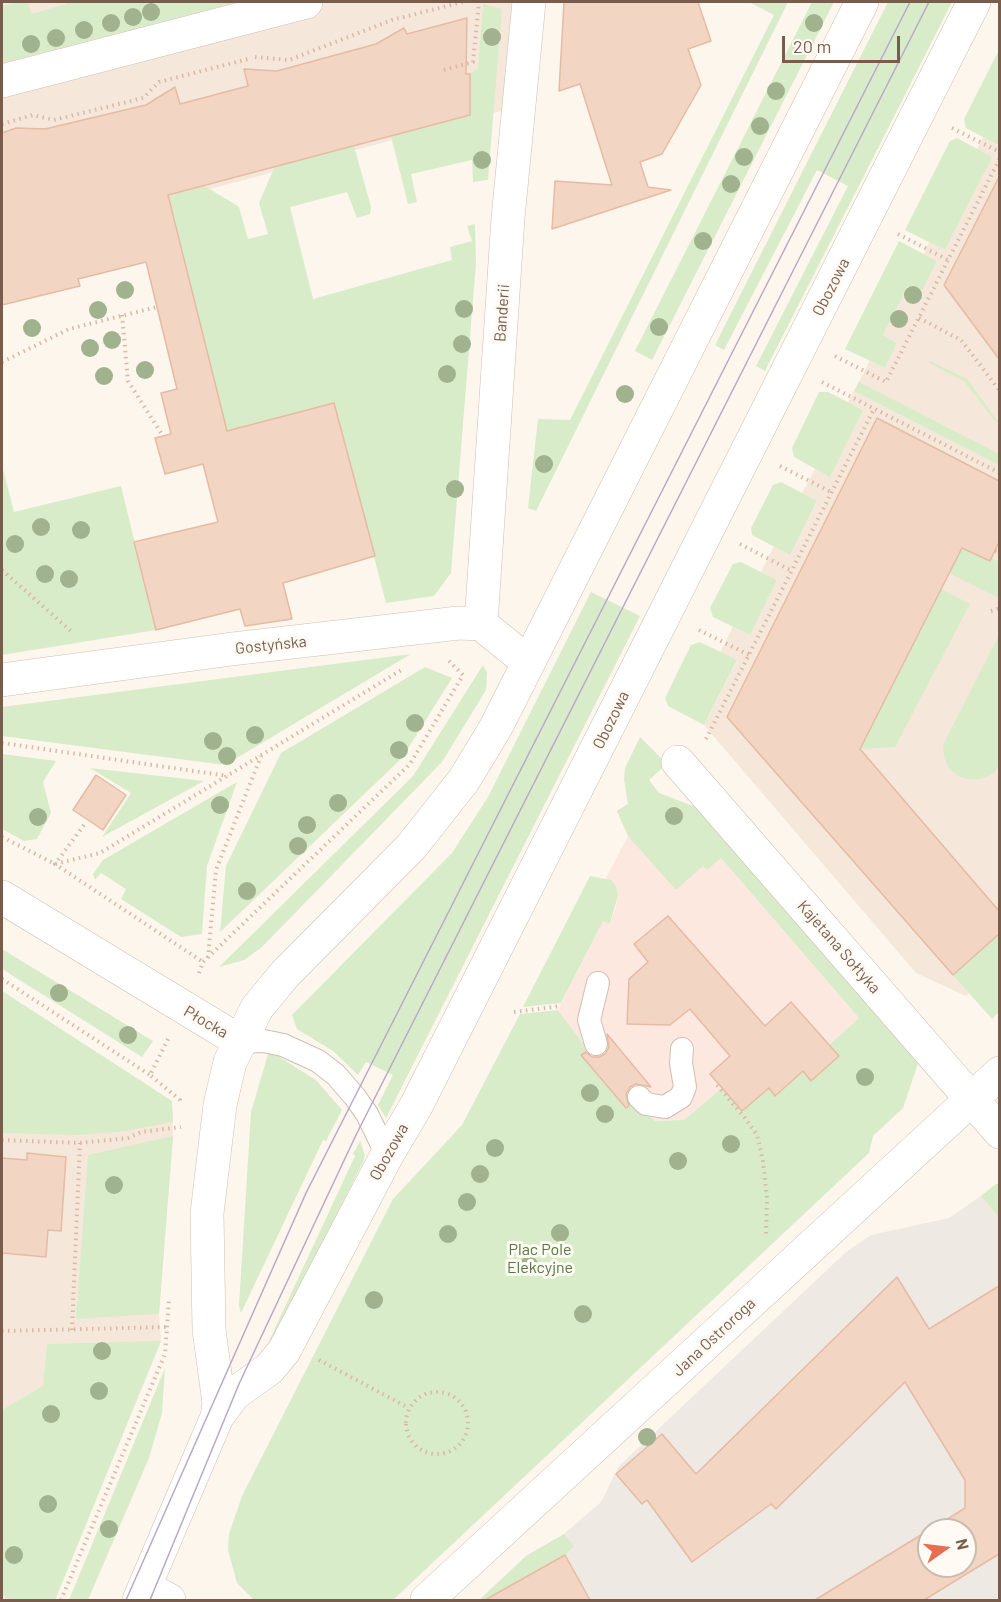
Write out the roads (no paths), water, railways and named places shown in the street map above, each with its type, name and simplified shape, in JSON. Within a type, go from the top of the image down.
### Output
[{"type":"street","points":[[2,81],[306,2]]},
{"type":"street","name":"Banderii","points":[[481,624],[508,218],[530,2]]},
{"type":"street","name":"Obozowa","points":[[151,1596],[217,1416],[219,1403],[208,1307],[207,1213],[212,1161],[224,1084],[230,1062],[257,1008],[285,974],[385,874],[440,813],[464,780],[496,727],[862,2]]},
{"type":"street","name":"Obozowa","points":[[217,1416],[234,1394],[269,1369],[284,1351],[387,1155],[416,1106],[974,2]]},
{"type":"street","points":[[481,624],[528,662]]},
{"type":"street","name":"Gostyńska","points":[[2,680],[438,625],[481,624]]},
{"type":"street","name":"Kajetana Sołtyka","points":[[678,762],[999,1132]]},
{"type":"street","name":"Płocka","points":[[2,897],[183,1009],[241,1042]]},
{"type":"street","name":"Jana Ostroroga","points":[[427,1600],[999,1072]]},
{"type":"street","points":[[208,1307],[222,1344],[227,1352],[240,1360],[260,1364],[284,1351]]},
{"type":"lane","points":[[596,1044],[589,1020],[598,983]]},
{"type":"lane","name":"Płocka","points":[[241,1042],[264,1041],[283,1045],[327,1068],[355,1097],[367,1114],[387,1155]]},
{"type":"lane","points":[[639,1097],[646,1104],[665,1107],[681,1097],[685,1087],[681,1063],[682,1049]]},
{"type":"tram line","points":[[126,1600],[306,1193],[910,2]]},
{"type":"tram line","points":[[150,1600],[239,1384],[356,1135],[929,2]]},
{"type":"park label","name":"Plac Pole Elekcyjne","points":[[540,1259]]}]
